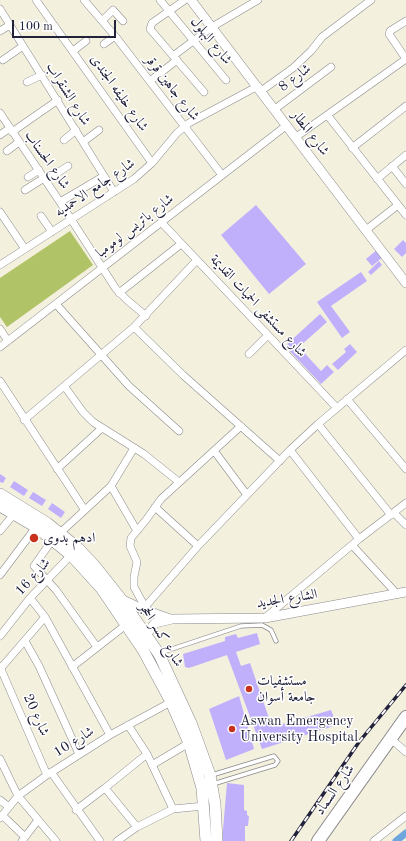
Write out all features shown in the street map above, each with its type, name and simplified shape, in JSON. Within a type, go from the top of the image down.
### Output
[{"type":"highway","name":"شارع السماد","points":[[318,841],[406,717]]},
{"type":"main road","name":"شارع كسر الحجر","points":[[0,494],[94,565],[121,599],[159,654],[191,723],[216,817],[217,841]]},
{"type":"main road","name":"شارع كسر الحجر","points":[[0,506],[36,527],[56,536],[101,588],[127,624],[158,675],[206,782],[204,806],[206,841]]},
{"type":"street","name":"شارع خليفه الجندى","points":[[36,0],[152,163]]},
{"type":"street","name":"شارع جاهين قرقر","points":[[84,0],[116,36],[222,175]]},
{"type":"street","name":"شارع البهلول","points":[[160,0],[226,80]]},
{"type":"street","points":[[185,0],[152,23],[150,27],[151,31],[204,92]]},
{"type":"street","name":"شارع المطار","points":[[191,0],[406,283]]},
{"type":"street","points":[[150,81],[194,40],[212,26],[258,0]]},
{"type":"street","name":"شارع جامع الاحمديه","points":[[0,265],[134,180],[152,163],[173,137],[185,126],[259,89],[293,68],[311,51],[322,37],[371,0]]},
{"type":"street","name":"شارع الشنقراب","points":[[0,9],[114,192]]},
{"type":"street","points":[[103,20],[113,10],[123,21]]},
{"type":"street","points":[[296,137],[328,116],[406,59],[389,34],[390,31],[406,21]]},
{"type":"street","points":[[0,31],[10,25]]},
{"type":"street","points":[[104,44],[116,36]]},
{"type":"street","points":[[73,51],[86,41]]},
{"type":"street","points":[[3,60],[23,46]]},
{"type":"street","name":"شارع 8","points":[[275,109],[331,67]]},
{"type":"street","points":[[28,82],[42,75]]},
{"type":"street","points":[[0,136],[58,100]]},
{"type":"street","points":[[352,148],[406,106]]},
{"type":"street","name":"شارع الحسناب","points":[[0,113],[119,293],[146,316]]},
{"type":"street","points":[[328,116],[406,215]]},
{"type":"street","name":"شارع باتريس لومومبا","points":[[0,347],[287,125]]},
{"type":"street","points":[[64,140],[76,130]]},
{"type":"street","points":[[83,142],[99,130]]},
{"type":"street","points":[[7,151],[19,142]]},
{"type":"street","points":[[377,179],[406,155]]},
{"type":"street","points":[[25,190],[68,166]]},
{"type":"street","points":[[392,166],[406,184]]},
{"type":"street","points":[[28,177],[39,170]]},
{"type":"street","points":[[60,202],[104,176]]},
{"type":"street","points":[[366,230],[398,205]]},
{"type":"street","points":[[0,212],[25,249]]},
{"type":"street","points":[[41,216],[52,232]]},
{"type":"street","name":"شارع مستشفى الحميات القديمة","points":[[161,222],[337,408]]},
{"type":"street","points":[[119,293],[181,244]]},
{"type":"street","points":[[24,420],[65,387],[146,316],[197,260]]},
{"type":"street","points":[[56,304],[129,386],[179,431]]},
{"type":"street","points":[[134,327],[183,375],[280,461]]},
{"type":"street","points":[[0,329],[8,341]]},
{"type":"street","points":[[249,354],[268,335]]},
{"type":"street","points":[[241,426],[161,499],[130,541],[136,562],[133,582],[137,594],[147,610],[198,546],[290,450],[318,424],[406,350]]},
{"type":"street","points":[[0,381],[24,420],[84,509]]},
{"type":"street","points":[[65,387],[83,412],[102,428],[134,448],[179,482]]},
{"type":"street","points":[[347,399],[406,469]]},
{"type":"street","points":[[318,424],[393,514],[406,525]]},
{"type":"street","points":[[57,469],[102,428]]},
{"type":"street","points":[[97,646],[47,579],[34,566],[56,536],[111,486],[134,448]]},
{"type":"street","points":[[290,450],[359,539]]},
{"type":"street","points":[[214,452],[247,495]]},
{"type":"street","points":[[111,486],[137,531]]},
{"type":"street","points":[[265,618],[359,539],[406,503]]},
{"type":"street","points":[[155,507],[198,546]]},
{"type":"street","points":[[0,531],[14,514]]},
{"type":"street","points":[[0,575],[36,527]]},
{"type":"street","points":[[352,545],[402,593]]},
{"type":"street","name":"شارع 16","points":[[0,636],[30,598],[71,555]]},
{"type":"street","name":"الشارع الجديد","points":[[146,635],[153,624],[172,619],[265,618],[402,593]]},
{"type":"street","points":[[30,598],[45,617],[110,735]]},
{"type":"street","name":"الشارع الجديد","points":[[121,599],[172,619]]},
{"type":"street","points":[[0,667],[45,617]]},
{"type":"street","points":[[72,667],[127,624]]},
{"type":"street","points":[[25,641],[39,666],[79,754]]},
{"type":"street","name":"شارع 20","points":[[0,667],[49,773],[100,841]]},
{"type":"street","name":"شارع 10","points":[[1,816],[18,796],[49,773],[110,735],[171,702]]},
{"type":"street","points":[[128,725],[152,765],[173,809]]},
{"type":"street","points":[[390,738],[406,752]]},
{"type":"street","points":[[152,765],[189,743]]},
{"type":"street","points":[[76,810],[146,754]]},
{"type":"street","points":[[0,761],[18,796],[56,841]]},
{"type":"street","points":[[105,788],[137,827]]},
{"type":"street","points":[[0,800],[8,807]]},
{"type":"street","points":[[117,841],[137,827],[173,809],[204,806]]},
{"type":"street","points":[[1,816],[24,839],[38,820]]},
{"type":"street","points":[[374,841],[406,816]]},
{"type":"lane","points":[[159,654],[241,626],[262,625],[271,630],[276,641]]},
{"type":"lane","points":[[274,756],[278,761],[276,765],[206,782],[274,756]]},
{"type":"green space","points":[[70,231],[93,265],[7,327],[0,317],[0,278]]},
{"type":"building","points":[[256,205],[306,264],[269,294],[221,235]]},
{"type":"building","points":[[403,240],[406,243],[406,253],[402,257],[394,249]]},
{"type":"building","points":[[378,249],[384,256],[372,266],[366,259]]},
{"type":"building","points":[[379,261],[382,265],[371,275],[368,272]]},
{"type":"building","points":[[361,272],[367,281],[331,306],[350,332],[342,338],[317,302]]},
{"type":"building","points":[[320,314],[327,322],[299,347],[321,371],[327,365],[334,372],[321,384],[285,346]]},
{"type":"building","points":[[350,344],[357,352],[338,370],[332,364],[346,352],[344,349]]},
{"type":"building","points":[[0,474],[6,478],[3,483],[0,482]]},
{"type":"building","points":[[14,481],[28,490],[24,496],[10,487]]},
{"type":"building","points":[[33,492],[46,500],[42,506],[29,498]]},
{"type":"building","points":[[52,503],[65,512],[61,518],[48,509]]},
{"type":"building","name":"مستشفيات جامعة أسوان","points":[[257,633],[260,644],[236,652],[241,666],[250,663],[272,727],[331,710],[337,725],[262,749],[227,655],[189,668],[185,667],[183,654],[225,641],[225,637],[236,634],[238,638]]},
{"type":"building","name":"Aswan Emergency University Hospital","points":[[239,696],[254,749],[226,760],[209,709]]},
{"type":"building","points":[[227,783],[244,785],[244,810],[247,811],[247,815],[249,816],[248,826],[245,826],[245,841],[222,841]]},
{"type":"waterway","points":[[396,841],[406,833]]},
{"type":"railway","points":[[291,841],[359,742],[406,685]]},
{"type":"place","name":"ادهم بدوى","points":[[34,538]]},
{"type":"place","name":"مستشفيات جامعة أسوان","points":[[249,689]]},
{"type":"place","name":"Aswan Emergency University Hospital","points":[[232,729]]}]
